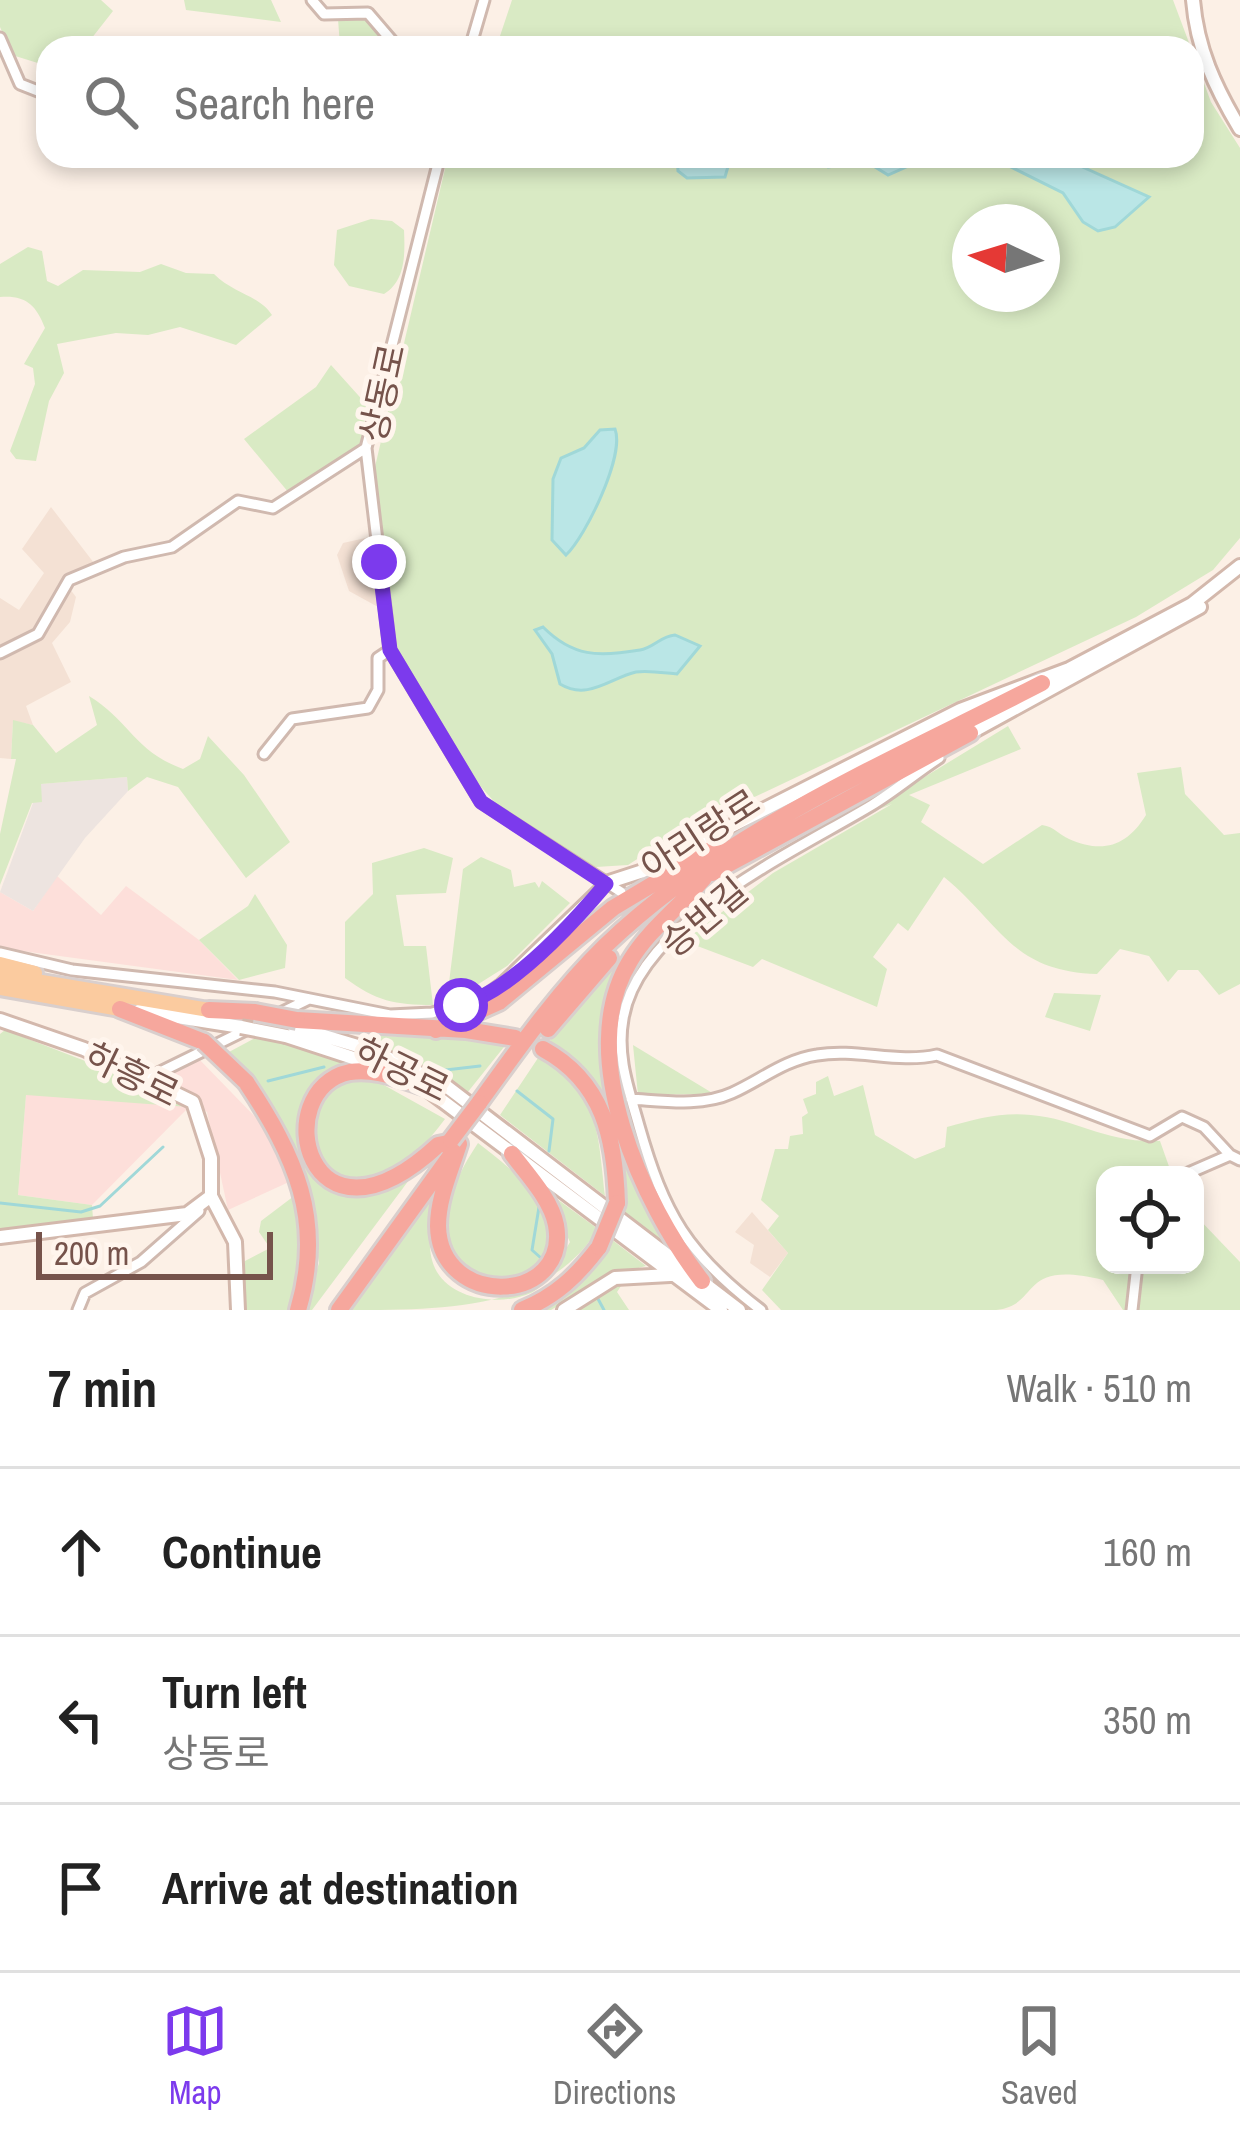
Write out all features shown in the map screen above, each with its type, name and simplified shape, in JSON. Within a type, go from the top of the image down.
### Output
[{"type":"highway","name":"아리랑로","points":[[325,1310],[603,948],[696,871],[786,817],[1042,683]]},
{"type":"highway","name":"아리랑로","points":[[482,1106],[621,944],[704,878],[970,733]]},
{"type":"highway","points":[[436,1030],[499,1002],[641,888],[750,828],[786,817]]},
{"type":"highway","points":[[702,1281],[667,1235],[638,1171],[608,1055],[613,1004],[628,962],[704,878]]},
{"type":"highway","points":[[121,1002],[204,1042],[246,1082],[284,1139],[305,1191],[310,1246],[298,1310]]},
{"type":"highway","points":[[209,1010],[292,1028],[436,1030],[515,1038]]},
{"type":"highway","points":[[522,1310],[577,1276],[599,1247],[616,1203],[616,1164],[602,1109],[586,1082],[543,1049]]},
{"type":"highway","points":[[423,1086],[380,1073],[344,1073],[316,1095],[307,1112],[305,1136],[312,1158],[334,1181],[365,1189],[385,1186],[438,1144],[455,1141],[440,1207],[440,1241],[446,1266],[464,1285],[487,1294],[510,1293],[532,1282],[546,1269],[556,1245],[556,1222],[512,1154]]},
{"type":"highway","name":"아리랑로","points":[[339,1310],[455,1141]]},
{"type":"main road","points":[[0,964],[121,1002]]},
{"type":"main road","points":[[0,975],[121,1002]]},
{"type":"main road","points":[[0,988],[209,1010]]},
{"type":"street","points":[[312,0],[324,14],[368,13],[388,36]]},
{"type":"street","points":[[474,36],[484,0]]},
{"type":"street","points":[[1193,0],[1196,36]]},
{"type":"street","points":[[0,38],[20,84],[36,90]]},
{"type":"street","points":[[1204,58],[1215,88],[1240,130]]},
{"type":"street","name":"상동로","points":[[436,168],[366,448],[390,650],[481,802],[621,892]]},
{"type":"street","points":[[0,653],[38,634],[69,580],[124,557],[172,547],[238,501],[272,508],[366,448]]},
{"type":"street","name":"아리랑로","points":[[1042,683],[1192,604],[1240,566]]},
{"type":"street","name":"아리랑로","points":[[970,733],[1162,631],[1240,575]]},
{"type":"street","points":[[264,754],[292,719],[368,708],[378,690],[378,658],[390,650]]},
{"type":"street","points":[[0,953],[116,977],[310,999],[390,1015],[432,1013],[479,1000],[554,939],[606,884],[643,871],[960,710],[1042,683]]},
{"type":"street","name":"승반길","points":[[761,1310],[713,1274],[662,1201],[631,1099],[620,1042],[623,1016],[639,974],[668,934],[748,878],[886,796],[970,740],[970,733]]},
{"type":"street","points":[[150,1077],[310,999]]},
{"type":"street","points":[[121,1002],[248,1019]]},
{"type":"street","name":"하흥로","points":[[1,1021],[150,1077],[193,1102],[211,1158],[207,1202],[236,1242],[238,1310]]},
{"type":"street","name":"하공로","points":[[292,1028],[370,1050],[446,1086],[740,1310]]},
{"type":"street","name":"하공로","points":[[292,1028],[376,1061],[423,1086],[721,1310]]},
{"type":"street","points":[[631,1099],[696,1102],[732,1093],[759,1074],[817,1055],[911,1061],[937,1054],[1150,1136],[1182,1117],[1204,1127],[1235,1158],[1204,1168]]},
{"type":"street","points":[[0,1237],[187,1214],[207,1202]]},
{"type":"street","points":[[77,1310],[85,1293],[142,1262],[207,1202]]},
{"type":"street","points":[[1132,1310],[1135,1274]]},
{"type":"street","points":[[564,1310],[615,1278],[671,1275]]},
{"type":"shaded area","points":[[51,507],[94,563],[70,589],[76,597],[70,622],[52,643],[71,682],[26,706],[33,725],[13,721],[11,759],[0,758],[0,598],[19,610],[44,573],[22,549]]},
{"type":"shaded area","points":[[370,537],[378,607],[349,591],[337,555],[343,543]]},
{"type":"shaded area","points":[[127,777],[128,791],[85,838],[33,911],[0,892],[40,784]]},
{"type":"shaded area","points":[[57,876],[101,915],[126,886],[199,940],[238,980],[0,948],[0,892],[33,911]]},
{"type":"shaded area","points":[[198,1058],[264,1126],[289,1182],[228,1210],[207,1112],[166,1079]]},
{"type":"shaded area","points":[[26,1094],[189,1107],[92,1205],[18,1195]]},
{"type":"shaded area","points":[[752,1212],[788,1253],[770,1277],[750,1263],[754,1245],[735,1232]]},
{"type":"green space","points":[[0,0],[101,0],[113,11],[93,36],[36,36],[36,62],[12,55],[0,27]]},
{"type":"green space","points":[[184,0],[271,0],[281,22],[186,10]]},
{"type":"green space","points":[[512,0],[1173,0],[1186,36],[500,36]]},
{"type":"green space","points":[[363,17],[386,36],[339,36],[338,19]]},
{"type":"green space","points":[[1204,83],[1240,148],[1240,538],[1213,570],[1136,617],[676,834],[628,865],[596,867],[515,825],[459,762],[399,660],[374,471],[445,168],[1204,168]]},
{"type":"green space","points":[[371,219],[392,221],[404,230],[400,274],[384,294],[349,286],[334,265],[337,230]]},
{"type":"green space","points":[[28,247],[42,251],[47,281],[58,286],[83,270],[140,272],[161,264],[186,273],[214,274],[272,315],[236,345],[180,327],[57,344],[64,373],[49,401],[36,461],[16,459],[10,451],[35,384],[33,368],[24,364],[45,328],[29,303],[0,297],[0,264]]},
{"type":"green space","points":[[331,365],[367,405],[361,444],[289,493],[244,439],[316,387]]},
{"type":"green space","points":[[89,696],[153,754],[183,769],[200,759],[208,736],[244,775],[290,842],[246,878],[178,787],[147,777],[128,791],[127,777],[41,784],[42,802],[32,803],[0,885],[0,834],[16,759],[11,759],[13,720],[33,725],[56,753],[97,725]]},
{"type":"green space","points":[[1008,726],[1021,749],[909,795],[930,805],[921,822],[983,864],[1042,825],[1081,844],[1113,844],[1131,834],[1146,815],[1137,773],[1181,767],[1185,794],[1224,835],[1240,833],[1240,984],[1219,995],[1198,970],[1178,970],[1168,982],[1149,956],[1120,949],[1097,974],[1045,964],[1010,942],[944,877],[908,931],[898,923],[873,957],[887,969],[877,1007],[762,959],[753,967],[684,941],[773,873],[892,804],[859,817]]},
{"type":"green space","points":[[424,848],[453,858],[446,893],[396,895],[404,946],[426,946],[433,1005],[386,1000],[345,978],[345,922],[373,894],[372,863]]},
{"type":"green space","points":[[481,857],[511,870],[514,887],[535,882],[539,888],[542,881],[570,903],[507,966],[461,995],[448,991],[463,869]]},
{"type":"green space","points":[[255,894],[287,945],[285,968],[239,980],[199,940],[248,906]]},
{"type":"green space","points":[[627,952],[608,1084],[675,1253],[622,1210],[619,1160],[607,1116],[584,1078],[548,1043]]},
{"type":"green space","points":[[1054,993],[1101,995],[1090,1031],[1045,1017]]},
{"type":"green space","points":[[5,1030],[155,1088],[189,1107],[26,1095],[18,1195],[92,1205],[93,1219],[0,1233],[0,1034]]},
{"type":"green space","points":[[365,1035],[508,1042],[467,1093]]},
{"type":"green space","points":[[257,1037],[357,1062],[320,1085],[302,1110],[302,1141],[319,1181],[362,1197],[409,1180],[312,1310],[304,1310],[319,1263],[305,1169],[262,1093],[229,1052]]},
{"type":"green space","points":[[633,1045],[714,1094],[638,1095]]},
{"type":"green space","points":[[540,1055],[574,1088],[592,1116],[605,1196],[500,1115]]},
{"type":"green space","points":[[828,1076],[834,1096],[863,1085],[875,1135],[915,1159],[945,1147],[947,1127],[1009,1114],[1048,1117],[1122,1138],[1160,1141],[1169,1166],[1096,1166],[1096,1274],[1204,1274],[1204,1224],[1240,1262],[1240,1310],[1123,1310],[1103,1280],[1056,1275],[996,1310],[781,1310],[762,1290],[788,1253],[768,1230],[779,1216],[761,1200],[775,1149],[788,1149],[790,1136],[803,1134],[802,1117],[808,1113],[803,1099],[816,1094],[816,1082]]},
{"type":"green space","points":[[347,1079],[373,1079],[445,1119],[395,1169],[375,1180],[344,1181],[323,1162],[314,1134],[322,1100]]},
{"type":"green space","points":[[478,1143],[533,1193],[543,1209],[549,1243],[538,1268],[526,1279],[485,1288],[450,1258],[448,1225],[452,1197]]},
{"type":"green space","points":[[440,1181],[430,1251],[437,1272],[455,1289],[492,1300],[421,1309],[348,1310]]},
{"type":"green space","points":[[546,1191],[598,1229],[577,1256],[549,1277],[570,1242]]},
{"type":"green space","points":[[294,1196],[303,1258],[291,1310],[244,1310],[245,1261],[270,1248],[259,1232],[261,1221]]},
{"type":"green space","points":[[611,1239],[646,1266],[607,1276],[551,1310],[533,1310]]},
{"type":"green space","points":[[549,1277],[531,1293],[492,1300],[523,1290]]},
{"type":"green space","points":[[615,1283],[623,1283],[617,1292],[629,1310],[574,1310]]},
{"type":"water","points":[[728,168],[725,177],[687,178],[678,171]]},
{"type":"water","points":[[877,168],[904,168],[888,175]]},
{"type":"water","points":[[1013,168],[1085,168],[1149,197],[1115,227],[1098,231],[1083,222],[1063,193]]},
{"type":"water","points":[[615,429],[614,457],[602,495],[566,555],[552,540],[553,479],[561,458],[584,448],[600,430]]},
{"type":"water","points":[[543,627],[565,644],[587,652],[640,650],[675,635],[700,646],[677,674],[636,672],[599,687],[570,689],[560,684],[552,654],[535,630]]},
{"type":"waterway","points":[[437,1071],[480,1066]]},
{"type":"waterway","points":[[268,1081],[324,1067]]},
{"type":"waterway","points":[[517,1091],[553,1119],[549,1151]]},
{"type":"waterway","points":[[0,1203],[81,1212],[100,1206],[163,1147]]},
{"type":"waterway","points":[[540,1201],[532,1250],[541,1258]]},
{"type":"waterway","points":[[597,1297],[604,1310]]},
{"type":"route","points":[[379,562],[390,650],[481,802],[606,884],[554,939],[479,1000],[461,1005]]}]
